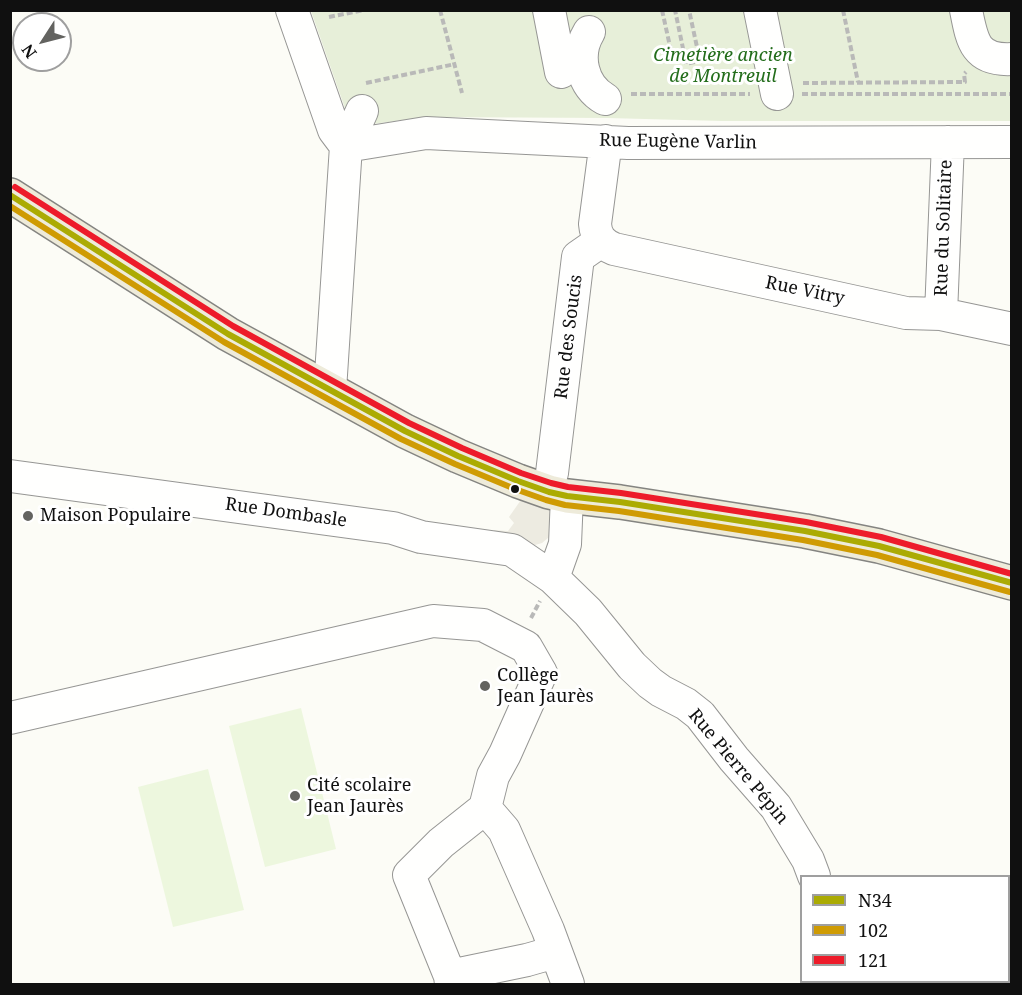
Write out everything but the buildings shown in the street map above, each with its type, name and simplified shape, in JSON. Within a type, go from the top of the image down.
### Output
[{"type":"main road","points":[[10,195],[228,334],[405,431],[518,481],[549,492],[559,484],[620,502],[805,531],[879,546],[1011,583]]},
{"type":"street","points":[[292,10],[334,130],[355,119]]},
{"type":"street","points":[[549,10],[561,72]]},
{"type":"street","points":[[760,10],[776,88]]},
{"type":"street","points":[[966,10],[975,45],[997,56]]},
{"type":"street","points":[[589,32],[582,51],[587,82],[592,89],[614,96]]},
{"type":"street","points":[[330,390],[355,119]]},
{"type":"street","name":"Rue Eugène Varlin","points":[[355,119],[426,133],[628,143],[1011,142]]},
{"type":"street","points":[[601,241],[595,224],[606,141]]},
{"type":"street","name":"Rue du Solitaire","points":[[941,314],[948,142]]},
{"type":"street","name":"Rue Vitry","points":[[601,241],[614,249],[906,313],[941,314],[1011,329]]},
{"type":"street","name":"Rue des Soucis","points":[[559,484],[578,257],[601,241]]},
{"type":"street","name":"Rue Dombasle","points":[[10,476],[393,528],[421,537],[492,546],[512,550],[553,578]]},
{"type":"street","points":[[553,578],[565,544],[559,484]]},
{"type":"street","name":"Rue Pierre Pépin","points":[[553,578],[588,612],[632,666],[650,683],[686,704],[699,715],[776,807],[808,860],[814,875]]},
{"type":"street","points":[[10,718],[433,621],[483,625],[526,647],[541,673],[493,776],[484,808],[441,843],[409,875],[450,980],[555,952]]},
{"type":"street","points":[[484,808],[504,830],[548,930],[568,984]]},
{"type":"path","points":[[329,17],[364,10]]},
{"type":"path","points":[[440,10],[462,93]]},
{"type":"path","points":[[662,10],[673,60],[685,58]]},
{"type":"path","points":[[675,10],[686,64],[700,61],[689,10]]},
{"type":"path","points":[[843,10],[858,82]]},
{"type":"path","points":[[614,96],[858,82],[965,82],[964,74],[997,56]]},
{"type":"path","points":[[355,119],[455,64]]},
{"type":"path","points":[[776,88],[1011,94]]},
{"type":"path","points":[[516,642],[553,578]]},
{"type":"green space","name":"Cimetière ancien de Montreuil","points":[[311,11],[1011,11],[1011,121],[722,121],[427,117],[365,125],[348,117]]},
{"type":"green space","points":[[301,708],[336,849],[265,867],[229,726]]},
{"type":"green space","points":[[208,769],[244,910],[173,927],[138,787]]},
{"type":"shaded area","points":[[523,497],[550,511],[555,517],[554,533],[542,543],[535,545],[492,540],[494,530],[508,531],[514,523],[509,517]]},
{"type":"transit line","name":"121","points":[[15,187],[233,326],[409,423],[521,473],[568,487],[806,522],[881,537],[1012,574]]},
{"type":"transit line","name":"N34","points":[[10,195],[228,334],[405,431],[518,481],[567,496],[805,531],[879,546],[1012,583]]},
{"type":"transit line","name":"102","points":[[10,206],[224,342],[401,439],[515,489],[565,505],[619,511],[803,540],[877,555],[1010,592]]},
{"type":"place","name":"Maison Populaire","points":[[28,516]]},
{"type":"place","name":"Collège Jean Jaurès","points":[[485,686]]},
{"type":"place","name":"Cité scolaire Jean Jaurès","points":[[295,796]]}]
